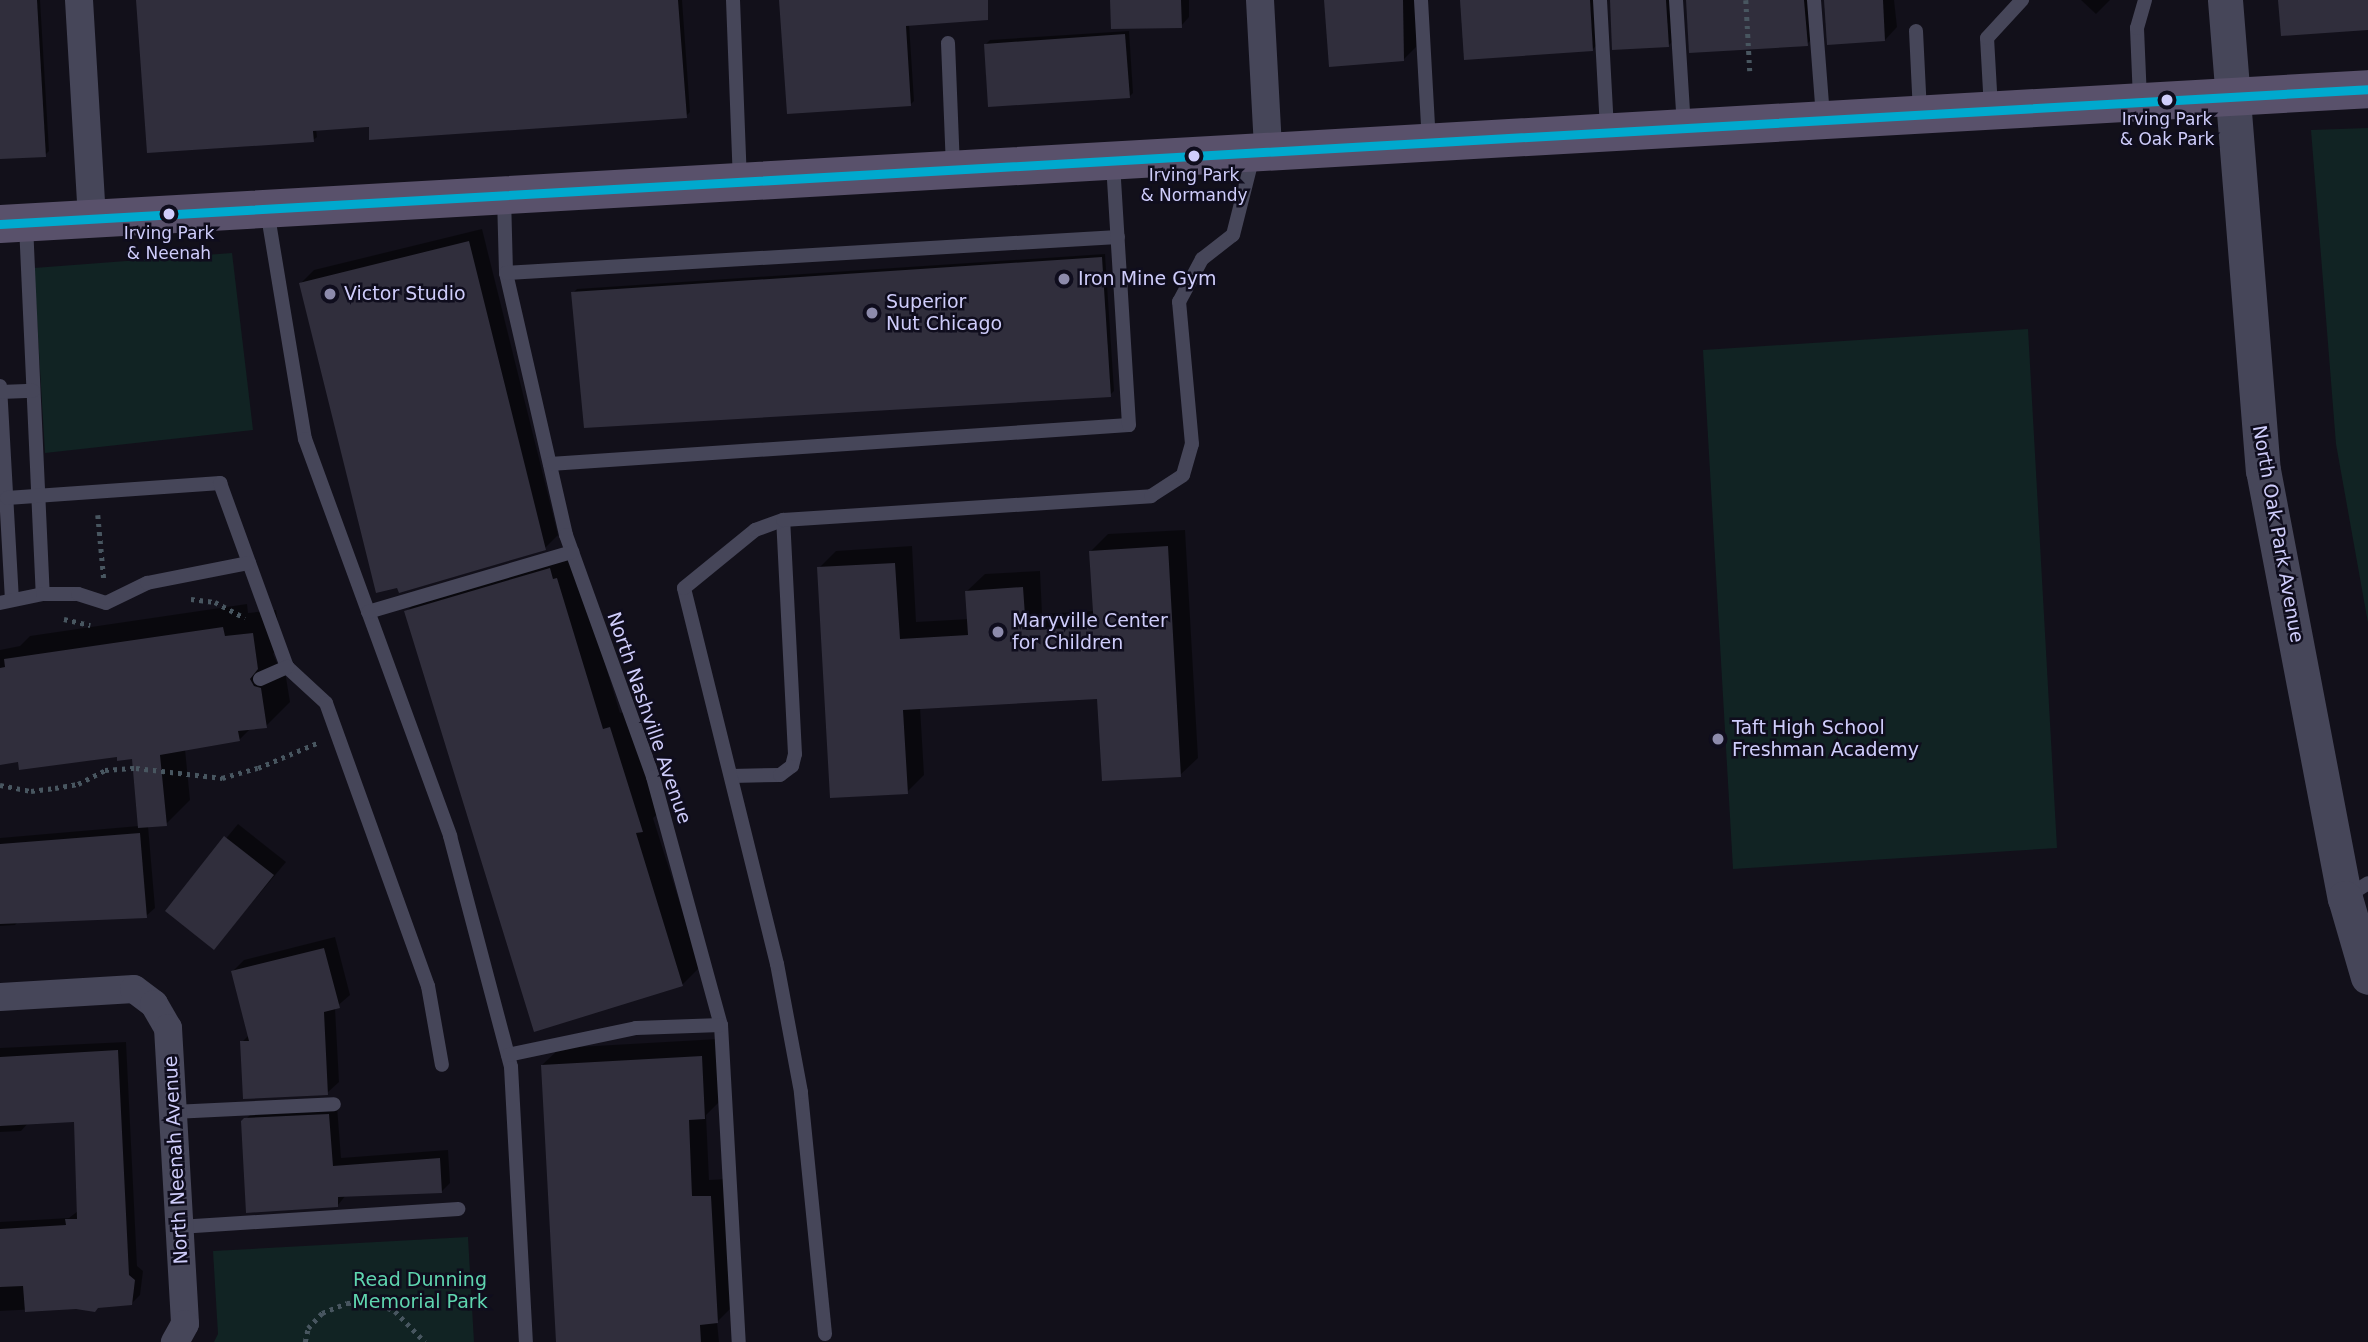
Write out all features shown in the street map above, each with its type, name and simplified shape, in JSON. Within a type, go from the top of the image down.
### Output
[{"type":"main road","points":[[13,223],[1992,108],[2368,89]]},
{"type":"street","points":[[79,0],[92,219]]},
{"type":"street","points":[[1260,0],[1261,151]]},
{"type":"street","name":"North Oak Park Avenue","points":[[2225,0],[2263,470],[2356,890],[2368,977]]},
{"type":"street","name":"North Neenah Avenue","points":[[0,997],[134,989],[154,1004],[168,1028],[185,1324],[175,1342]]},
{"type":"lane","points":[[733,0],[740,181]]},
{"type":"lane","points":[[1421,0],[1429,141]]},
{"type":"lane","points":[[1600,0],[1607,131]]},
{"type":"lane","points":[[1676,0],[1684,126]]},
{"type":"lane","points":[[1814,0],[1823,118]]},
{"type":"lane","points":[[1992,108],[1987,38],[2022,0]]},
{"type":"lane","points":[[2140,100],[2137,28],[2145,0]]},
{"type":"lane","points":[[1916,31],[1920,113]]},
{"type":"lane","points":[[948,43],[953,169]]},
{"type":"lane","points":[[825,1334],[801,1092],[777,964],[684,588],[755,530],[783,520],[1151,496],[1183,475],[1192,444],[1179,302],[1202,259],[1233,235],[1261,151]]},
{"type":"lane","points":[[550,464],[1129,425],[1113,159]]},
{"type":"lane","name":"North Nashville Avenue","points":[[504,195],[506,273],[572,552],[653,778],[721,1025],[739,1342]]},
{"type":"lane","points":[[266,208],[304,439],[450,836],[511,1067],[526,1342]]},
{"type":"lane","points":[[13,223],[33,391],[43,594]]},
{"type":"lane","points":[[506,273],[1118,237]]},
{"type":"lane","points":[[0,386],[7,498],[6,601],[43,594],[78,594],[106,603],[147,583],[249,562]]},
{"type":"lane","points":[[0,392],[33,391]]},
{"type":"lane","points":[[7,498],[220,483],[287,667],[326,703],[428,986],[442,1066]]},
{"type":"lane","points":[[731,776],[780,775],[792,766],[795,754],[783,520]]},
{"type":"lane","points":[[368,612],[572,552]]},
{"type":"lane","points":[[260,679],[287,667]]},
{"type":"lane","points":[[508,1055],[636,1028],[721,1025]]},
{"type":"lane","points":[[173,1112],[334,1104]]},
{"type":"lane","points":[[179,1227],[458,1209]]},
{"type":"path","points":[[1746,0],[1750,71]]},
{"type":"path","points":[[184,598],[215,602],[274,631]]},
{"type":"path","points":[[0,785],[31,791],[55,788],[78,784],[105,770],[136,768],[222,778],[258,768],[338,735]]},
{"type":"path","points":[[305,1342],[308,1328],[322,1313],[347,1303],[372,1302],[395,1311],[425,1342]]},
{"type":"green space","points":[[2368,128],[2368,623],[2336,444],[2311,130]]},
{"type":"green space","points":[[232,253],[253,430],[45,453],[34,268]]},
{"type":"green space","points":[[2028,329],[2057,848],[1733,869],[1703,350]]},
{"type":"green space","name":"Read Dunning Memorial Park","points":[[468,1237],[474,1342],[214,1342],[218,1334],[213,1251]]},
{"type":"building","points":[[0,0],[37,0],[46,157],[0,159]]},
{"type":"building","points":[[136,0],[678,0],[687,118],[369,140],[369,127],[313,131],[314,142],[147,153]]},
{"type":"building","points":[[779,0],[988,0],[988,20],[906,26],[911,106],[787,114]]},
{"type":"building","points":[[1110,0],[1181,0],[1182,28],[1111,29]]},
{"type":"building","points":[[1324,0],[1403,0],[1404,61],[1329,67]]},
{"type":"building","points":[[1460,0],[1590,0],[1593,51],[1464,60]]},
{"type":"building","points":[[1610,0],[1666,0],[1669,47],[1612,50]]},
{"type":"building","points":[[1686,0],[1804,0],[1808,46],[1689,53]]},
{"type":"building","points":[[1824,0],[1883,0],[1885,41],[1827,45]]},
{"type":"building","points":[[2278,0],[2368,0],[2368,30],[2281,36]]},
{"type":"building","points":[[1125,34],[1130,98],[988,107],[984,44]]},
{"type":"building","points":[[469,241],[546,550],[399,593],[397,588],[376,593],[299,283]]},
{"type":"building","points":[[1102,257],[1111,397],[584,428],[571,292]]},
{"type":"building","points":[[1168,546],[1181,777],[1102,781],[1097,699],[903,710],[908,794],[830,798],[817,567],[895,563],[900,639],[968,635],[965,591],[1023,587],[1026,630],[1094,627],[1089,551]]},
{"type":"building","points":[[550,568],[553,579],[557,578],[603,729],[610,727],[643,832],[636,833],[683,986],[534,1032],[404,611]]},
{"type":"building","points":[[223,627],[225,636],[253,633],[258,669],[250,679],[254,686],[261,688],[267,728],[238,731],[240,741],[160,755],[167,826],[138,828],[132,759],[117,761],[117,757],[19,770],[18,762],[0,765],[0,668],[5,667],[4,659]]},
{"type":"building","points":[[140,833],[147,918],[0,924],[0,844]]},
{"type":"building","points":[[224,836],[274,875],[214,950],[165,911]]},
{"type":"building","points":[[324,948],[340,1008],[324,1012],[328,1095],[243,1099],[240,1041],[249,1041],[231,971]]},
{"type":"building","points":[[118,1050],[129,1275],[135,1280],[132,1305],[98,1308],[95,1312],[76,1309],[25,1312],[23,1286],[0,1287],[0,1229],[66,1225],[65,1219],[77,1219],[74,1122],[0,1126],[0,1057]]},
{"type":"building","points":[[702,1056],[705,1119],[689,1120],[692,1196],[711,1196],[718,1323],[700,1325],[701,1342],[556,1342],[541,1065]]},
{"type":"building","points":[[329,1114],[333,1166],[440,1158],[442,1193],[338,1197],[338,1207],[246,1213],[241,1121],[244,1118]]},
{"type":"transit line","points":[[0,224],[2368,89]]},
{"type":"place","name":"Irving Park & Oak Park","points":[[2167,100]]},
{"type":"place","name":"Irving Park & Normandy","points":[[1194,156]]},
{"type":"place","name":"Irving Park & Neenah","points":[[169,214]]},
{"type":"place","name":"Iron Mine Gym","points":[[1064,279]]},
{"type":"place","name":"Victor Studio","points":[[330,294]]},
{"type":"place","name":"Superior Nut Chicago","points":[[872,313]]},
{"type":"place","name":"Maryville Center for Children","points":[[998,632]]},
{"type":"place","name":"Taft High School Freshman Academy","points":[[1718,739]]}]
